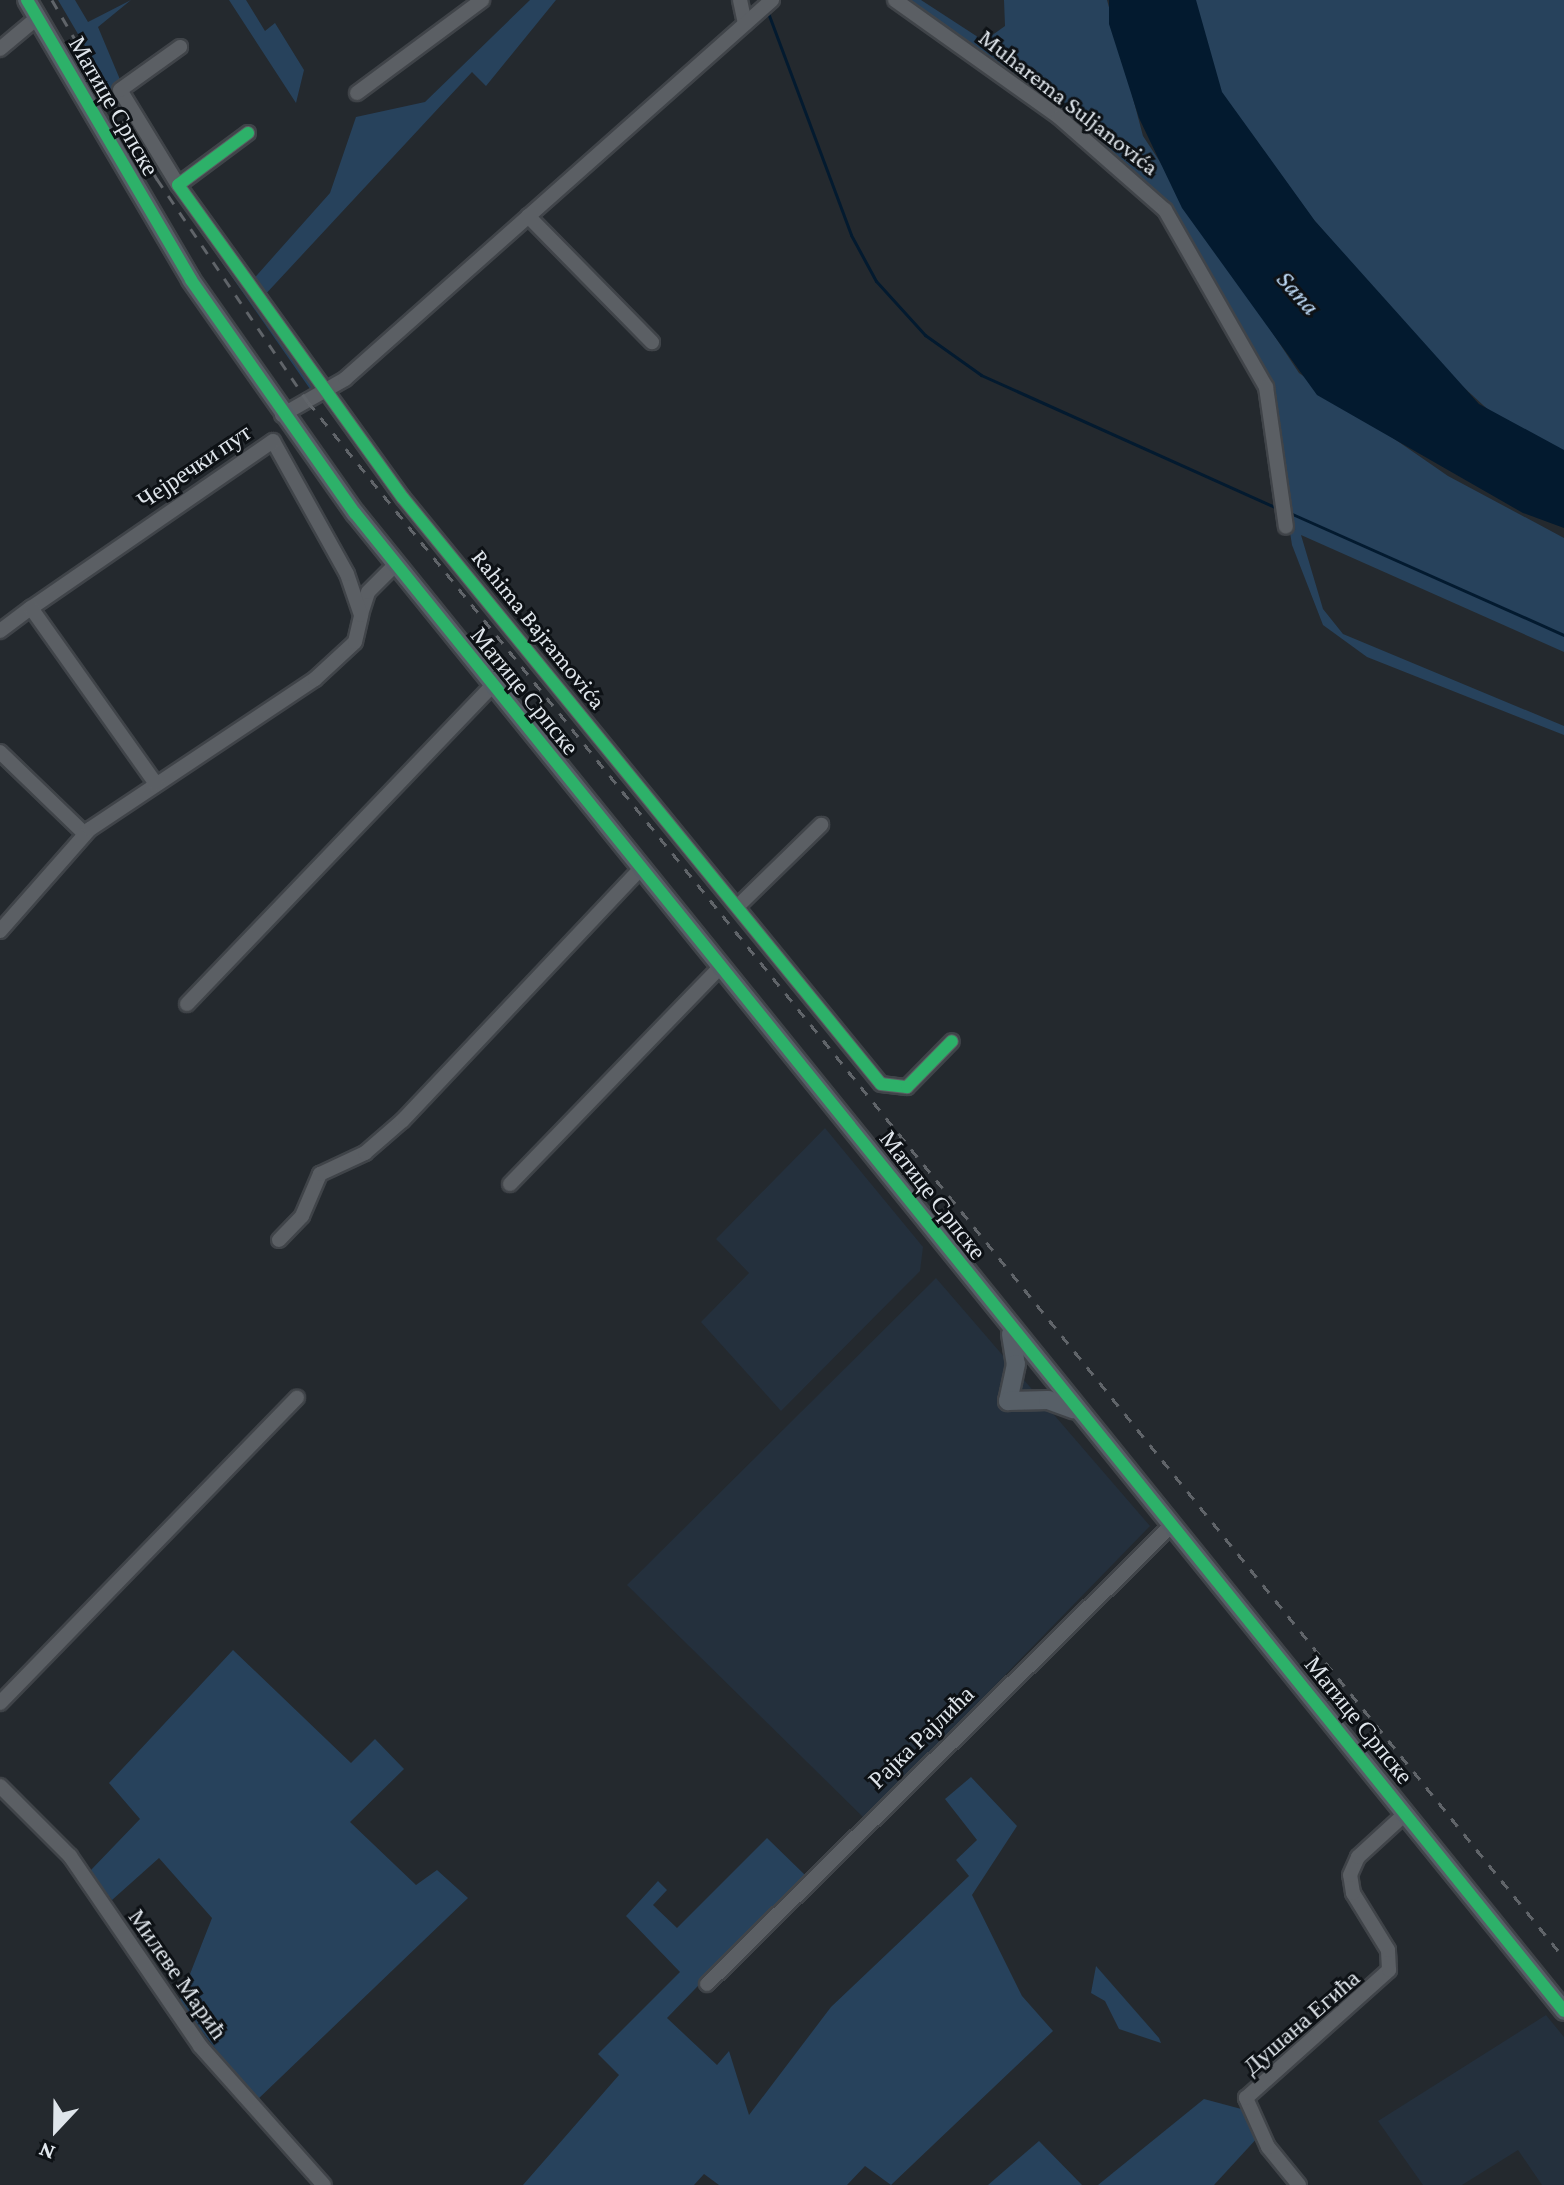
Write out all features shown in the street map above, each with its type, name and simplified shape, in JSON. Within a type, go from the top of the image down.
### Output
[{"type":"main road","name":"Матице Српске","points":[[27,0],[191,280],[282,415],[492,686],[721,966],[1043,1372],[1564,2011]]},
{"type":"main road","points":[[1009,1328],[1016,1364],[1008,1401],[1048,1400],[1075,1410]]},
{"type":"street","points":[[357,93],[482,0]]},
{"type":"street","points":[[740,0],[745,23]]},
{"type":"street","points":[[282,415],[323,394],[772,0]]},
{"type":"street","name":"Muharema Suljanovića","points":[[895,0],[1049,109],[1165,210],[1266,387],[1286,527]]},
{"type":"street","points":[[0,49],[37,18]]},
{"type":"street","name":"Rahima Bajramovića","points":[[180,47],[120,90],[178,185],[323,394],[881,1084],[907,1087],[952,1041]]},
{"type":"street","points":[[178,185],[248,133]]},
{"type":"street","points":[[528,216],[652,342]]},
{"type":"street","name":"Чејречки пут","points":[[0,631],[269,440],[291,462],[329,531],[361,615]]},
{"type":"street","points":[[0,931],[85,834],[347,654],[368,592],[396,564]]},
{"type":"street","points":[[31,608],[156,784]]},
{"type":"street","name":"Матице Српске","points":[[187,1004],[492,686]]},
{"type":"street","points":[[0,752],[85,834]]},
{"type":"street","points":[[739,905],[821,825]]},
{"type":"street","points":[[279,1240],[302,1216],[320,1174],[365,1153],[641,868]]},
{"type":"street","points":[[510,1184],[721,966]]},
{"type":"street","points":[[0,1703],[297,1398]]},
{"type":"street","name":"Рајка Рајлића","points":[[707,1984],[1170,1527]]},
{"type":"street","name":"Милеве Мaрић","points":[[0,1786],[70,1856],[200,2046],[324,2185]]},
{"type":"street","name":"Душана Егића","points":[[1299,2185],[1268,2147],[1246,2098],[1389,1970],[1388,1950],[1353,1893],[1350,1875],[1358,1857],[1405,1814]]},
{"type":"shaded area","points":[[58,0],[75,0],[88,22],[131,0],[98,27],[124,89],[119,92],[316,383],[310,389],[159,172]]},
{"type":"shaded area","points":[[229,0],[246,0],[265,31],[275,23],[304,70],[296,103]]},
{"type":"shaded area","points":[[530,0],[556,0],[486,86],[472,72],[262,298],[249,284],[330,193],[356,117],[425,102]]},
{"type":"shaded area","points":[[905,0],[921,0],[984,41],[1005,26],[1004,0],[1107,0],[1143,136],[1299,373],[1448,476],[1564,538],[1564,652],[1301,535],[1323,609],[1343,634],[1564,726],[1564,735],[1367,657],[1323,625],[1292,545],[1266,376],[1182,224],[1143,179],[992,58]]},
{"type":"shaded area","points":[[1195,0],[1564,0],[1564,451],[1495,416],[1448,373],[1313,219],[1221,92],[1195,21]]},
{"type":"shaded area","points":[[825,1128],[923,1247],[920,1271],[781,1411],[701,1322],[749,1273],[716,1239]]},
{"type":"shaded area","points":[[936,1278],[1150,1526],[865,1819],[627,1585]]},
{"type":"shaded area","points":[[233,1650],[351,1763],[375,1739],[404,1769],[350,1822],[416,1885],[437,1870],[468,1898],[256,2101],[179,2002],[212,1918],[159,1858],[112,1900],[90,1871],[140,1819],[109,1783]]},
{"type":"shaded area","points":[[971,1777],[1017,1826],[972,1895],[1022,1996],[1053,2031],[891,2185],[865,2166],[847,2185],[719,2185],[704,2174],[694,2185],[523,2185],[619,2075],[598,2054],[680,1972],[626,1916],[658,1881],[667,1890],[653,1905],[677,1928],[767,1838],[805,1875],[667,2018],[717,2065],[729,2051],[749,2115],[831,2007],[969,1876],[956,1860],[977,1840],[945,1799]]},
{"type":"shaded area","points":[[1096,1966],[1161,2043],[1119,2029],[1105,2001],[1091,1993]]},
{"type":"shaded area","points":[[1546,2015],[1564,2037],[1564,2185],[1542,2185],[1518,2150],[1462,2185],[1423,2185],[1378,2121]]},
{"type":"shaded area","points":[[1204,2099],[1245,2110],[1259,2136],[1214,2185],[1098,2185]]},
{"type":"shaded area","points":[[1039,2141],[1082,2185],[988,2185]]},
{"type":"water","name":"Sana","points":[[1109,0],[1196,0],[1222,92],[1315,221],[1479,404],[1564,450],[1564,528],[1523,513],[1317,395],[1182,208],[1139,118],[1109,24]]},
{"type":"waterway","points":[[767,10],[851,235],[876,281],[925,335],[981,375],[1279,509]]},
{"type":"waterway","points":[[1290,513],[1564,635]]},
{"type":"railway","points":[[52,0],[157,179],[308,402],[1564,1958]]},
{"type":"cycle path","points":[[27,0],[191,280],[355,513],[1564,2011]]},
{"type":"cycle path","points":[[248,133],[178,185],[403,498],[881,1084],[907,1087],[952,1041]]}]
